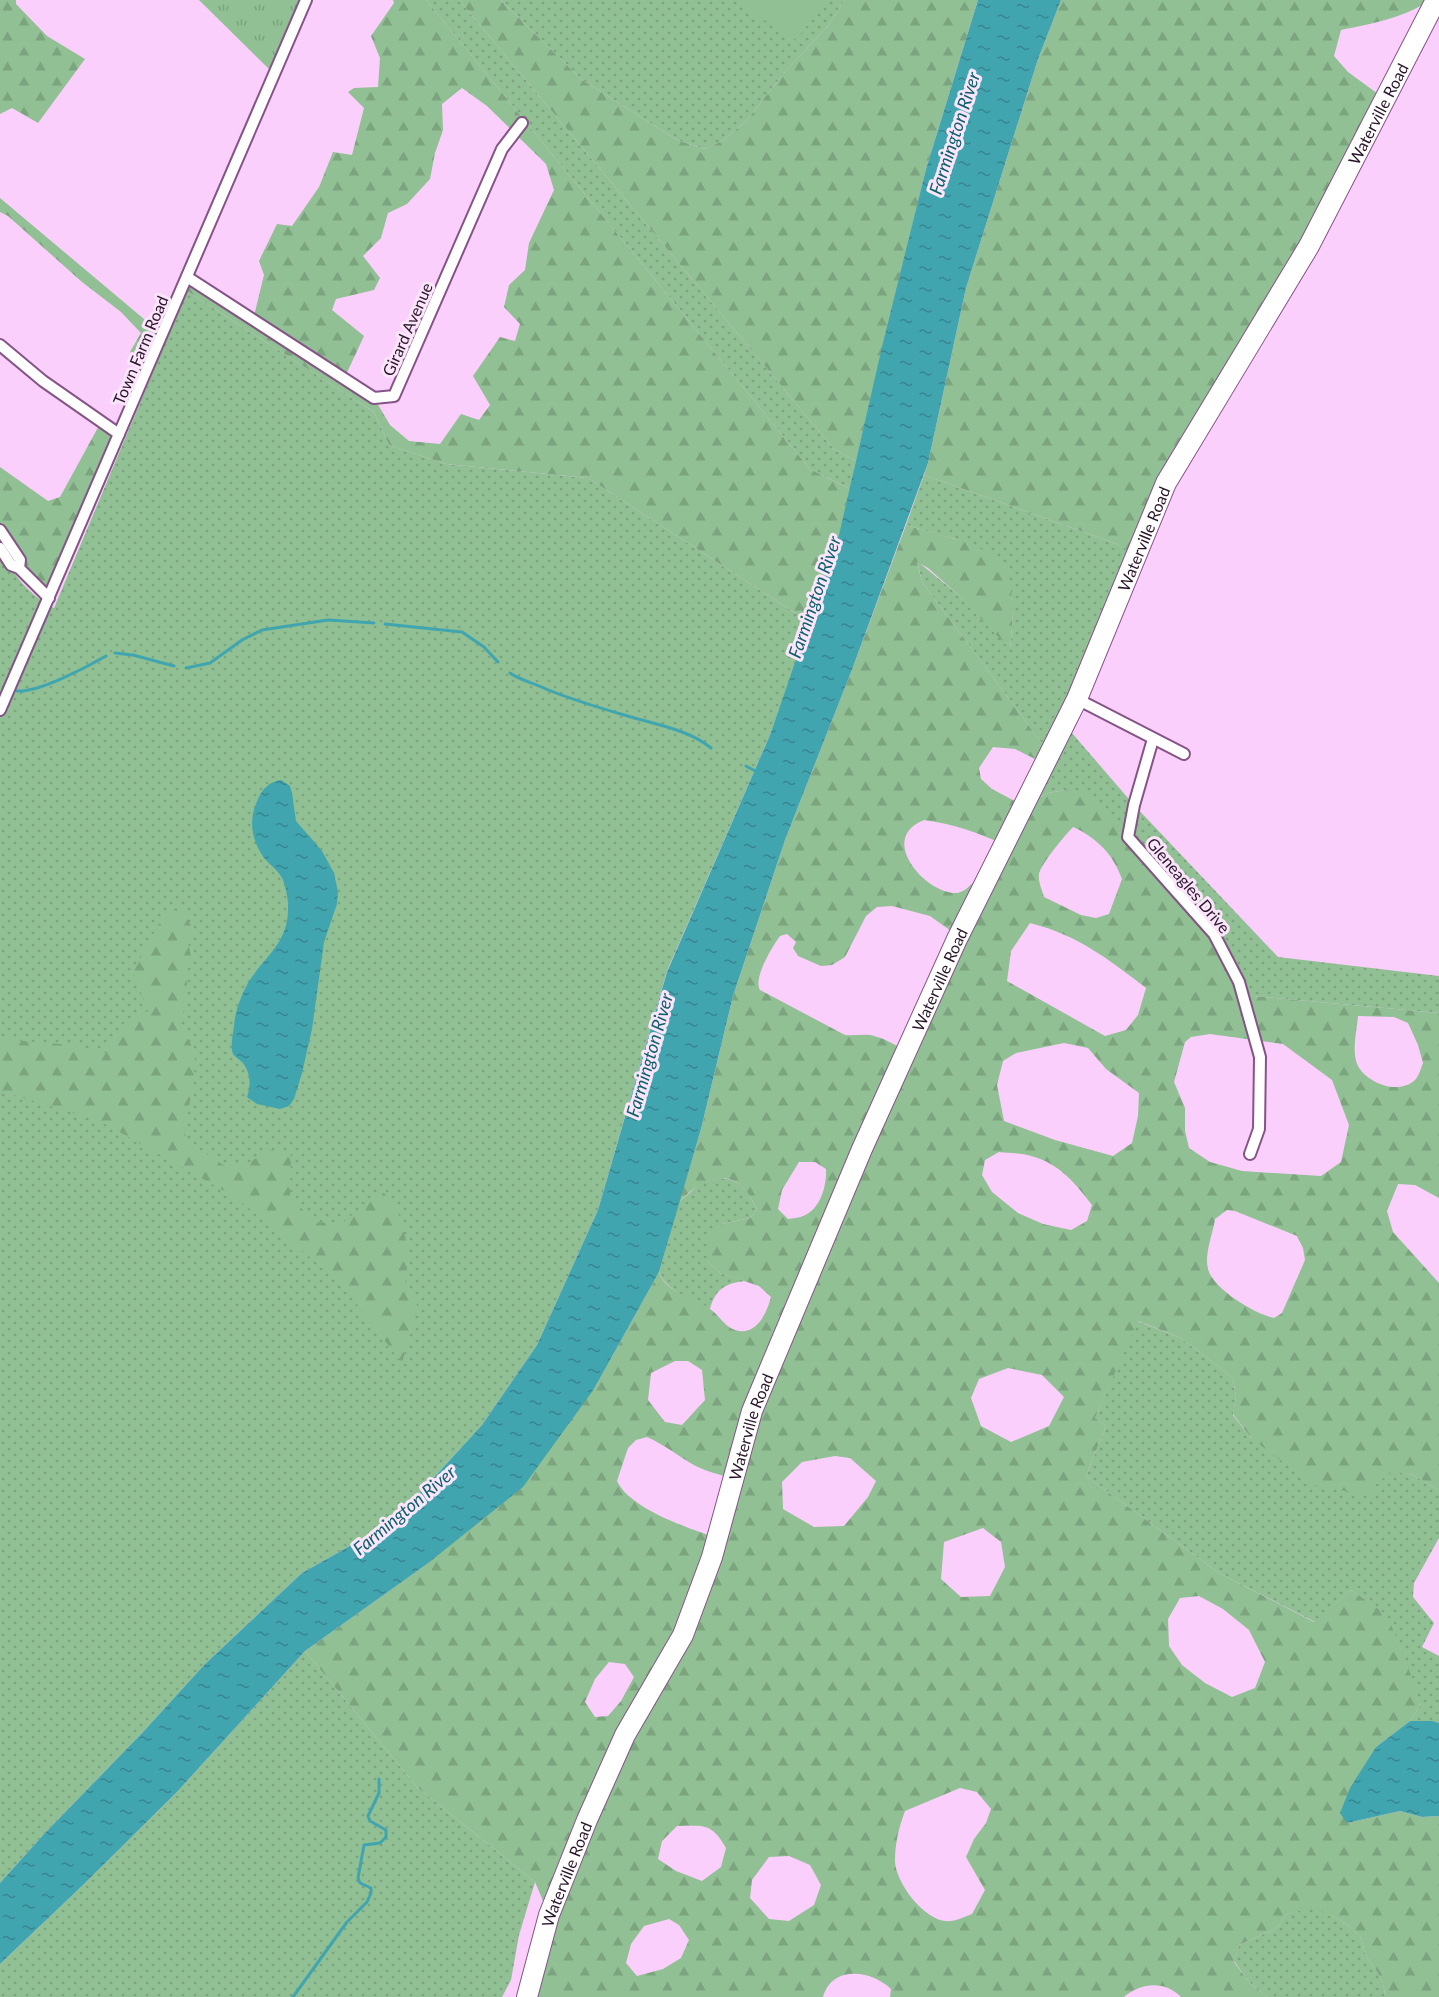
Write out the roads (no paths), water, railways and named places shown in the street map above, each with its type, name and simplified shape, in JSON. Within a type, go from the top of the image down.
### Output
[{"type":"highway","name":"Waterville Road","points":[[527,1997],[549,1915],[587,1820],[625,1735],[684,1635],[712,1557],[752,1411],[862,1149],[957,939],[1077,699],[1166,483],[1309,246],[1436,0]]},
{"type":"street","name":"Town Farm Road","points":[[0,710],[306,0]]},
{"type":"street","name":"Girard Avenue","points":[[187,278],[374,398],[394,396],[502,149],[522,123]]},
{"type":"street","points":[[0,345],[44,381],[119,434]]},
{"type":"street","points":[[0,530],[20,560],[19,568]]},
{"type":"street","points":[[0,548],[11,565],[19,568],[49,598]]},
{"type":"street","points":[[1077,699],[1184,754]]},
{"type":"street","name":"Gleneagles Drive","points":[[1153,740],[1134,805],[1128,837],[1214,934],[1239,982],[1260,1057],[1259,1129],[1250,1154]]},
{"type":"water","name":"Farmington River","points":[[978,0],[1061,0],[1038,59],[966,288],[928,463],[853,667],[785,840],[733,996],[701,1129],[659,1272],[594,1389],[523,1487],[427,1564],[305,1651],[177,1792],[0,1964],[0,1883],[205,1664],[302,1573],[394,1521],[482,1425],[537,1345],[598,1210],[667,972],[770,735],[839,535],[926,169]]},
{"type":"water","points":[[281,780],[290,786],[296,821],[322,851],[334,873],[338,892],[337,904],[324,942],[312,1029],[302,1073],[294,1099],[289,1106],[280,1109],[257,1104],[247,1097],[250,1084],[249,1075],[243,1063],[233,1054],[232,1044],[236,1015],[243,993],[255,973],[276,947],[288,917],[286,888],[283,880],[260,852],[252,830],[253,814],[260,795],[270,784]]},
{"type":"water","points":[[1410,1721],[1439,1723],[1439,1816],[1422,1817],[1400,1811],[1347,1823],[1340,1813],[1350,1788],[1376,1747]]},
{"type":"waterway","points":[[186,668],[210,663],[242,640],[262,630],[328,620],[374,623]]},
{"type":"waterway","points":[[385,624],[462,632],[484,647],[498,662]]},
{"type":"waterway","points":[[115,653],[133,655],[174,666]]},
{"type":"waterway","points":[[17,691],[26,691],[49,684],[106,656]]},
{"type":"waterway","points":[[510,673],[573,699],[683,732],[711,748]]},
{"type":"waterway","points":[[746,766],[757,772]]},
{"type":"waterway","points":[[293,1997],[347,1922],[367,1902],[371,1893],[371,1888],[360,1883],[358,1878],[364,1845],[380,1843],[386,1837],[386,1830],[370,1821],[368,1816],[379,1793],[379,1779]]}]
